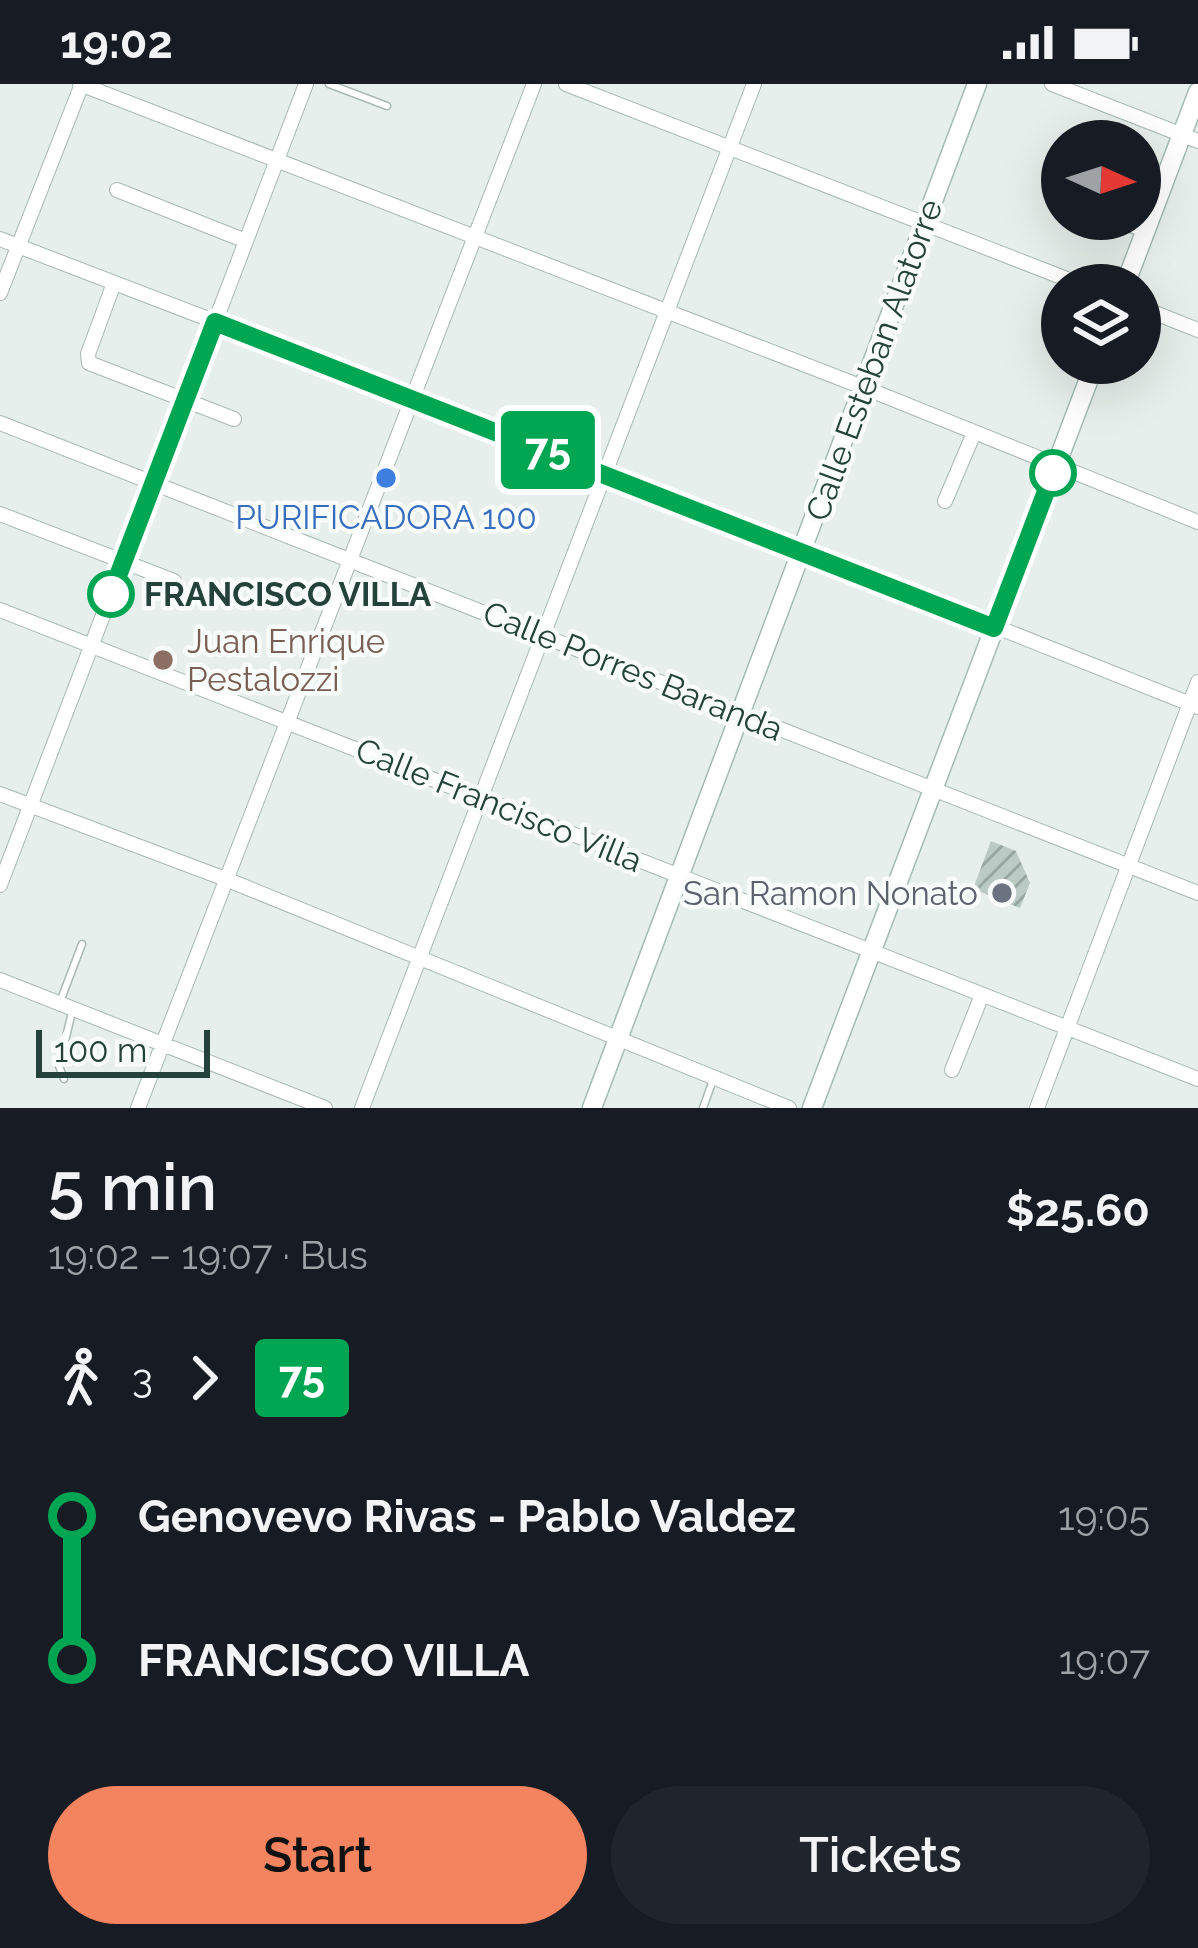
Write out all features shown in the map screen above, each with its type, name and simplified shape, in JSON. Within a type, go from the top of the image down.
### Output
[{"type":"street","points":[[0,293],[81,84],[1198,522]]},
{"type":"street","points":[[0,885],[306,84]]},
{"type":"street","points":[[138,1108],[534,84]]},
{"type":"street","points":[[566,84],[1041,269]]},
{"type":"street","points":[[362,1108],[754,84]]},
{"type":"street","name":"Calle Esteban Alatorre","points":[[592,1108],[977,84]]},
{"type":"street","points":[[1052,84],[1190,138]]},
{"type":"street","points":[[1161,199],[1190,138],[1198,92]]},
{"type":"street","points":[[117,190],[246,242]]},
{"type":"street","points":[[0,239],[1194,706]]},
{"type":"street","points":[[114,283],[88,361],[234,419]]},
{"type":"street","points":[[1161,316],[1198,330]]},
{"type":"street","points":[[812,1108],[1087,384]]},
{"type":"street","name":"Calle Porres Baranda","points":[[0,423],[1198,893]]},
{"type":"street","points":[[945,501],[974,433]]},
{"type":"street","points":[[0,514],[174,581]]},
{"type":"street","name":"Calle Francisco Villa","points":[[0,610],[1198,1079]]},
{"type":"street","points":[[1036,1108],[1194,706],[1198,682]]},
{"type":"street","points":[[0,794],[228,880],[789,1108]]},
{"type":"street","points":[[0,980],[326,1108]]},
{"type":"street","points":[[952,1070],[982,995]]},
{"type":"lane","points":[[329,84],[387,106]]},
{"type":"lane","points":[[64,1079],[59,1066],[66,1006],[82,944]]},
{"type":"lane","points":[[703,1108],[715,1077]]},
{"type":"building","points":[[991,841],[1016,851],[1030,883],[1020,908],[973,889]]},
{"type":"bus line","name":"75","points":[[111,594],[215,322],[994,628],[1053,473]]},
{"type":"place","name":"PURIFICADORA 100","points":[[386,478]]},
{"type":"place","name":"FRANCISCO VILLA","points":[[111,594]]},
{"type":"place","name":"Juan Enrique Pestalozzi","points":[[163,660]]},
{"type":"place","name":"San Ramon Nonato","points":[[1002,893]]}]
